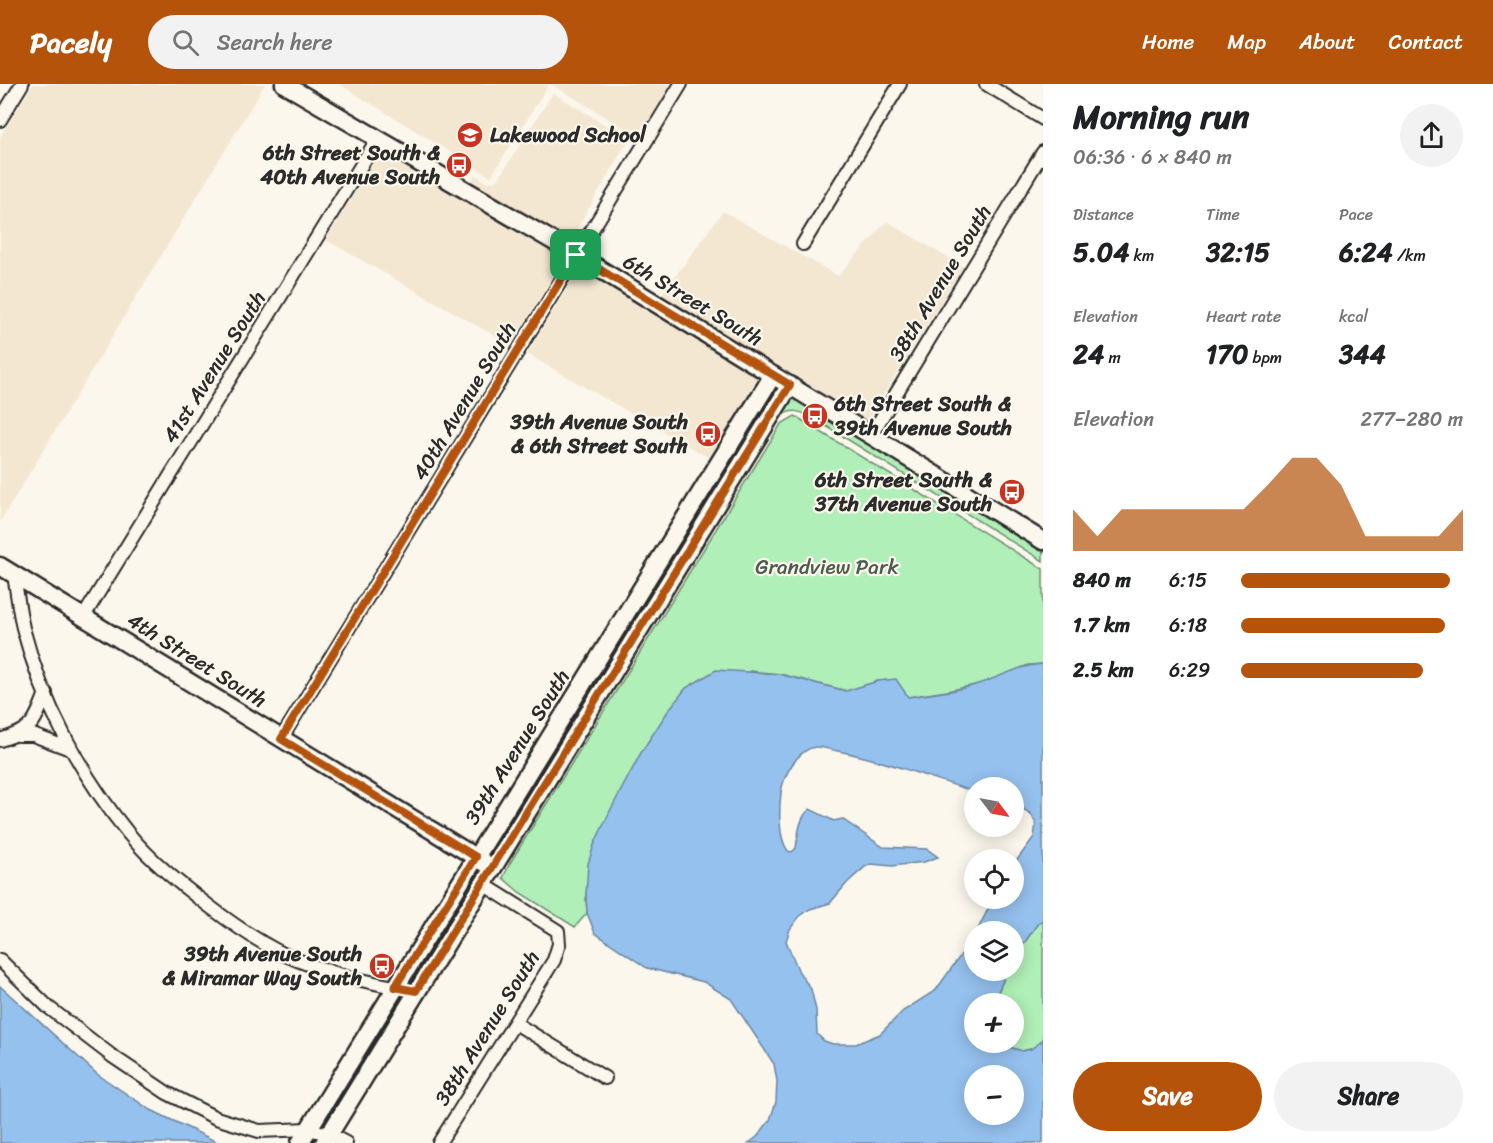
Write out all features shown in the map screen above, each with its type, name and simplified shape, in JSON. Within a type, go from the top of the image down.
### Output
[{"type":"street","name":"6th Street South","points":[[284,84],[576,255],[1043,541]]},
{"type":"street","name":"40th Avenue South","points":[[281,739],[681,84]]},
{"type":"street","points":[[804,244],[900,84]]},
{"type":"street","points":[[986,84],[1043,119]]},
{"type":"street","points":[[0,120],[17,86]]},
{"type":"street","name":"41st Avenue South","points":[[84,616],[378,138]]},
{"type":"street","name":"38th Avenue South","points":[[871,435],[1043,152]]},
{"type":"street","name":"39th Avenue South","points":[[304,1136],[773,375]]},
{"type":"street","name":"39th Avenue South","points":[[326,1138],[790,385]]},
{"type":"street","points":[[7,570],[23,628],[46,693],[70,749],[129,834],[178,883],[228,920],[280,952],[338,975],[416,991]]},
{"type":"street","name":"4th Street South","points":[[7,570],[493,868]]},
{"type":"street","points":[[18,735],[32,725],[46,693]]},
{"type":"street","points":[[0,740],[18,735],[33,735],[70,749]]},
{"type":"street","name":"38th Avenue South","points":[[439,1143],[554,960],[559,944],[558,931],[483,884]]},
{"type":"street","points":[[0,960],[48,1007],[112,1056],[167,1093],[216,1118],[259,1131],[326,1138],[346,1143]]},
{"type":"street","points":[[515,1023],[605,1078]]},
{"type":"shaded area","points":[[33,84],[265,84],[0,522],[0,137]]},
{"type":"shaded area","name":"Lakewood School","points":[[339,84],[549,84],[491,177]]},
{"type":"shaded area","name":"Lakewood School","points":[[551,84],[671,84],[639,137]]},
{"type":"shaded area","points":[[553,93],[629,139],[569,242],[470,183],[475,175],[487,182],[497,181]]},
{"type":"shaded area","points":[[381,150],[565,257],[511,345],[326,240]]},
{"type":"shaded area","points":[[723,211],[838,276],[887,221],[963,267],[866,423],[660,297]]},
{"type":"shaded area","points":[[580,267],[762,377],[711,459],[527,354]]},
{"type":"green space","points":[[793,396],[1043,550],[1043,561],[810,416],[796,411],[782,415]]},
{"type":"green space","name":"Grandview Park","points":[[795,416],[1043,569],[1043,664],[1028,665],[980,684],[908,697],[878,681],[847,691],[780,674],[750,671],[642,751],[594,845],[586,895],[587,913],[575,927],[519,892],[503,878],[510,863],[781,424]]},
{"type":"green space","points":[[1043,920],[1043,1040],[1031,1049],[1024,1051],[1024,993],[998,993],[1003,981],[1024,981],[1024,943],[1038,923]]},
{"type":"water","points":[[1043,664],[1043,920],[1038,923],[1024,943],[1024,921],[982,921],[988,909],[1024,909],[1024,850],[1034,837],[1036,824],[1031,814],[1024,809],[1024,777],[964,777],[964,788],[872,759],[815,747],[808,749],[797,758],[788,772],[781,793],[781,831],[788,851],[792,852],[796,848],[801,821],[810,809],[834,821],[842,819],[883,847],[927,849],[938,857],[924,862],[892,866],[871,864],[865,867],[830,903],[810,909],[799,917],[790,929],[786,941],[799,972],[811,989],[816,1010],[817,1034],[824,1041],[833,1044],[856,1044],[880,1034],[903,1011],[936,990],[964,951],[964,981],[1003,981],[997,993],[964,993],[964,1053],[1024,1053],[1024,1051],[1031,1049],[1043,1040],[1043,1143],[749,1143],[757,1137],[770,1120],[776,1102],[777,1081],[774,1064],[731,999],[704,982],[647,968],[595,933],[587,913],[588,864],[594,845],[642,751],[686,688],[716,670],[779,674],[846,691],[878,681],[896,679],[908,697],[963,688],[1019,669]]},
{"type":"water","points":[[0,986],[97,1074],[149,1109],[219,1143],[0,1143]]},
{"type":"place","name":"Lakewood School","points":[[470,135]]},
{"type":"place","name":"6th Street South & 40th Avenue South","points":[[459,165]]},
{"type":"place","name":"6th Street South & 39th Avenue South","points":[[815,416]]},
{"type":"place","name":"39th Avenue South & 6th Street South","points":[[708,434]]},
{"type":"place","name":"6th Street South & 37th Avenue South","points":[[1012,492]]},
{"type":"place","name":"39th Avenue South & Miramar Way South","points":[[382,966]]},
{"type":"route","points":[[576,255],[790,385],[416,991],[395,987],[476,857],[281,739],[576,255]]}]
